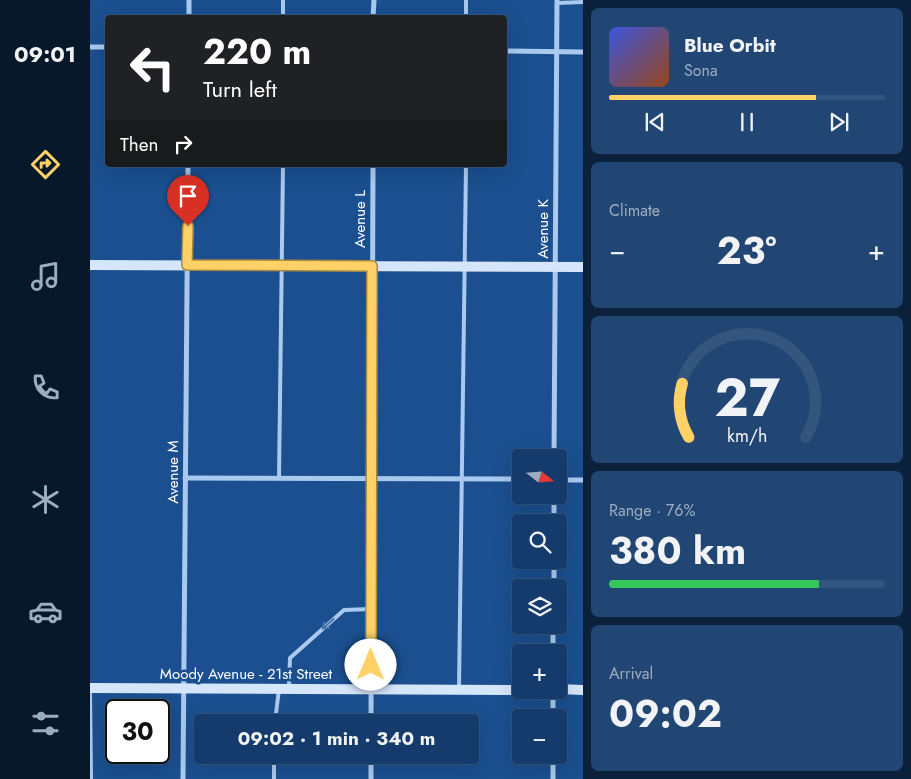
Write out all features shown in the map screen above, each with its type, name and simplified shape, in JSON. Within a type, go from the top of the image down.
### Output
[{"type":"street","points":[[189,0],[189,15]]},
{"type":"street","points":[[373,15],[374,0]]},
{"type":"street","name":"Avenue K","points":[[554,449],[557,2]]},
{"type":"street","points":[[90,47],[105,48]]},
{"type":"street","points":[[507,51],[583,52]]},
{"type":"street","name":"Avenue M","points":[[183,779],[188,167]]},
{"type":"street","name":"Avenue L","points":[[371,714],[372,167]]},
{"type":"street","points":[[90,265],[583,267]]},
{"type":"street","points":[[185,478],[372,477],[512,479]]},
{"type":"street","points":[[568,480],[583,480]]},
{"type":"street","name":"Moody Avenue - 21st Street","points":[[90,688],[512,690]]},
{"type":"street","points":[[567,689],[583,690]]},
{"type":"street","points":[[371,764],[371,779]]},
{"type":"street","points":[[553,764],[553,779]]},
{"type":"lane","points":[[282,0],[283,15]]},
{"type":"lane","points":[[466,0],[466,15]]},
{"type":"lane","points":[[557,2],[583,2]]},
{"type":"lane","points":[[279,478],[283,167]]},
{"type":"lane","points":[[459,691],[466,167]]},
{"type":"lane","points":[[277,714],[290,658],[344,610],[371,609]]},
{"type":"lane","points":[[90,688],[91,779]]},
{"type":"lane","points":[[274,764],[274,779]]},
{"type":"route","points":[[188,226],[187,265],[372,266],[371,665]]}]
